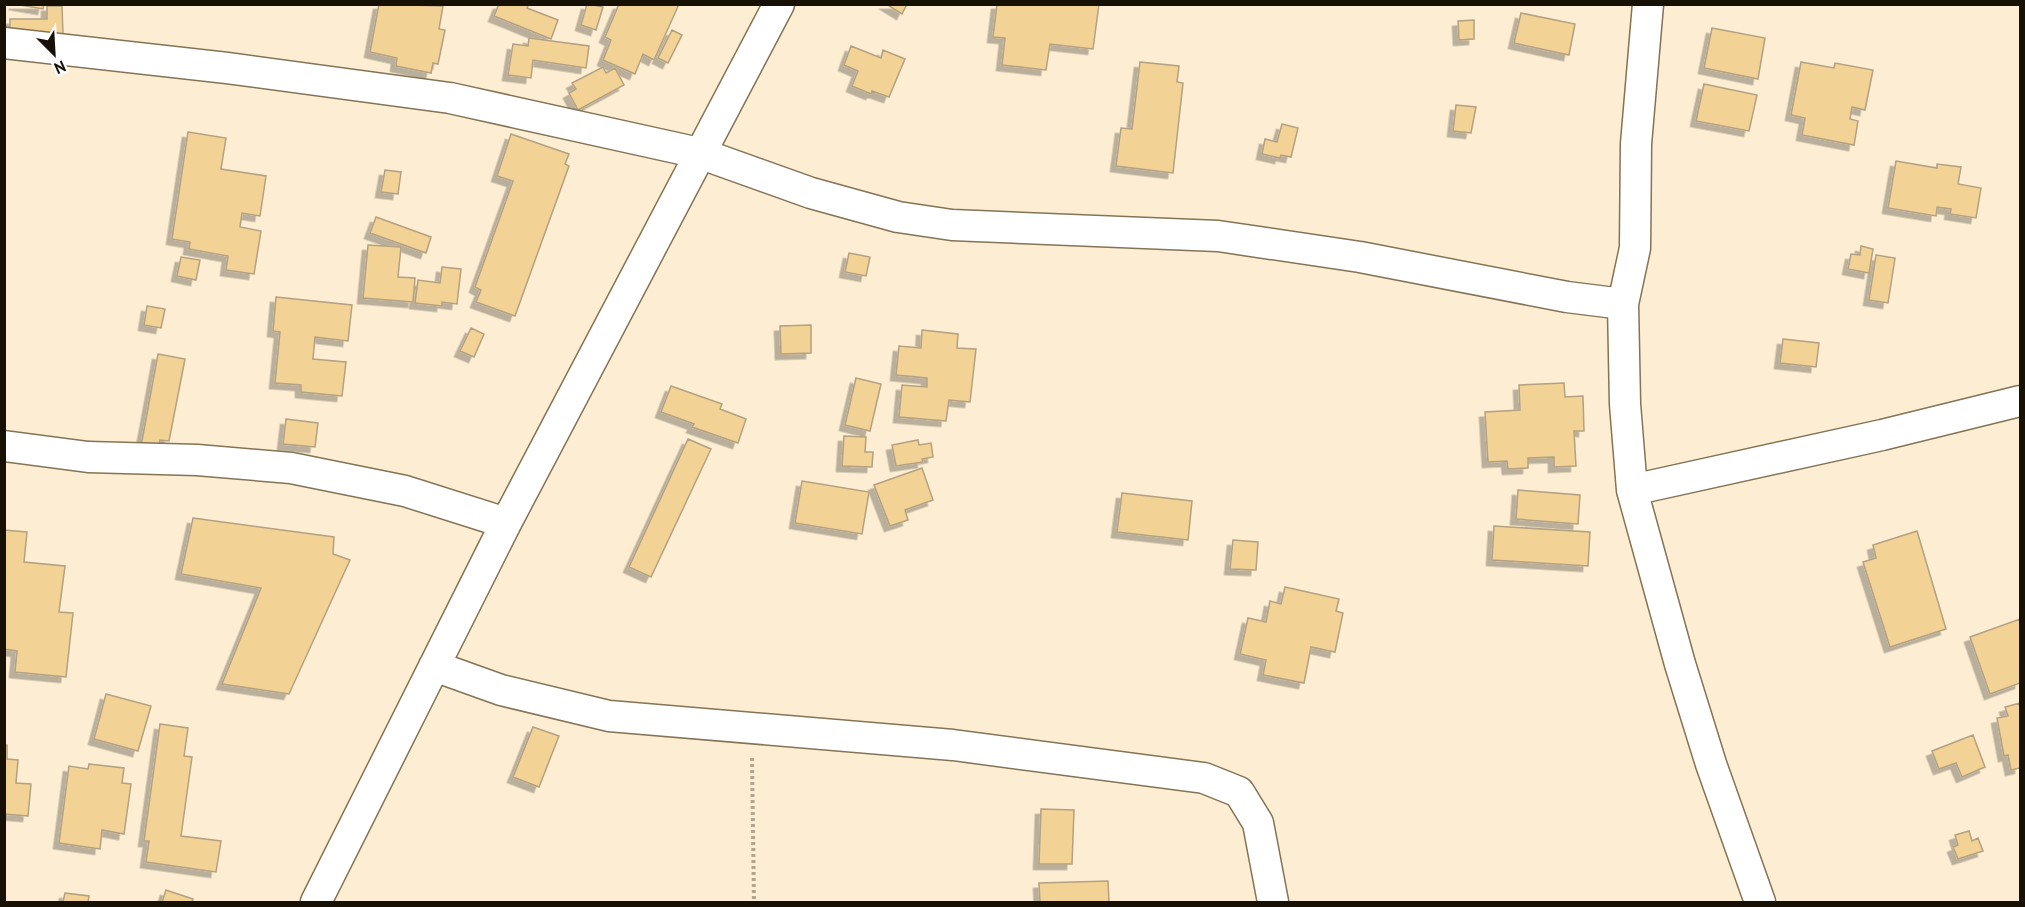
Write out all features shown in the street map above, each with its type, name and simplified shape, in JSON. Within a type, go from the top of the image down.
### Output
[{"type":"street","points":[[316,903],[506,523],[779,4]]},
{"type":"street","points":[[1648,4],[1636,144],[1635,248],[1623,304],[1625,404],[1632,490],[1687,687],[1711,764],[1760,903]]},
{"type":"street","points":[[4,43],[227,68],[450,98],[699,153],[811,193],[898,217],[952,225],[1218,236],[1360,256],[1567,297],[1623,304]]},
{"type":"street","points":[[1632,490],[1871,438],[2020,401]]},
{"type":"street","points":[[4,446],[88,457],[197,460],[291,468],[405,491],[506,523]]},
{"type":"street","points":[[434,666],[501,690],[609,716],[952,745],[1203,778],[1239,792],[1258,823],[1273,903]]},
{"type":"path","points":[[752,727],[754,903]]},
{"type":"building","points":[[14,4],[44,4],[43,9]]},
{"type":"building","points":[[379,4],[443,6],[439,29],[445,30],[438,64],[433,63],[431,73],[396,66],[397,58],[370,52]]},
{"type":"building","points":[[499,4],[529,4],[527,8],[558,20],[551,39],[494,16]]},
{"type":"building","points":[[587,4],[603,7],[596,30],[581,25]]},
{"type":"building","points":[[619,4],[679,4],[654,60],[643,54],[635,74],[603,60],[611,40],[605,37]]},
{"type":"building","points":[[886,4],[907,4],[902,14]]},
{"type":"building","points":[[997,4],[1099,4],[1093,49],[1050,44],[1046,70],[1002,65],[1005,38],[993,37]]},
{"type":"building","points":[[47,6],[62,6],[63,34],[10,34],[10,19],[47,19]]},
{"type":"building","points":[[1521,13],[1575,24],[1569,55],[1514,43]]},
{"type":"building","points":[[1474,20],[1474,39],[1459,40],[1458,21]]},
{"type":"building","points":[[1712,28],[1765,38],[1758,79],[1704,68]]},
{"type":"building","points":[[672,30],[682,35],[668,63],[658,58]]},
{"type":"building","points":[[529,38],[589,46],[586,68],[533,60],[531,78],[508,75],[513,44],[528,46]]},
{"type":"building","points":[[851,46],[881,58],[883,50],[905,59],[889,97],[872,91],[871,94],[852,86],[858,71],[844,65]]},
{"type":"building","points":[[1140,62],[1179,66],[1177,82],[1183,83],[1173,173],[1116,166],[1121,128],[1132,129]]},
{"type":"building","points":[[1801,62],[1834,68],[1835,63],[1873,70],[1865,110],[1852,107],[1850,119],[1858,121],[1854,145],[1802,135],[1805,118],[1791,115]]},
{"type":"building","points":[[603,67],[606,73],[615,68],[624,85],[578,110],[569,93],[576,89],[572,83]]},
{"type":"building","points":[[1704,84],[1757,95],[1749,131],[1696,121]]},
{"type":"building","points":[[1456,105],[1476,107],[1471,133],[1453,131]]},
{"type":"building","points":[[1282,124],[1298,128],[1291,157],[1281,155],[1280,158],[1262,154],[1265,139],[1277,142]]},
{"type":"building","points":[[188,132],[226,138],[221,169],[266,176],[260,216],[242,213],[240,227],[261,231],[254,274],[226,270],[228,256],[189,249],[190,242],[172,239]]},
{"type":"building","points":[[511,134],[569,154],[565,164],[569,166],[515,316],[476,302],[481,290],[475,287],[513,181],[497,176]]},
{"type":"building","points":[[1896,161],[1937,168],[1937,164],[1961,167],[1958,184],[1981,188],[1976,218],[1950,214],[1951,209],[1937,207],[1936,216],[1888,208]]},
{"type":"building","points":[[385,170],[401,172],[398,194],[381,192]]},
{"type":"building","points":[[376,217],[431,237],[426,253],[370,233]]},
{"type":"building","points":[[368,245],[401,247],[398,277],[415,278],[413,302],[363,298]]},
{"type":"building","points":[[1861,246],[1873,249],[1869,273],[1848,269],[1851,254],[1860,255]]},
{"type":"building","points":[[849,253],[870,257],[866,276],[845,272]]},
{"type":"building","points":[[1876,255],[1895,258],[1888,303],[1869,300]]},
{"type":"building","points":[[181,257],[200,260],[196,280],[177,276]]},
{"type":"building","points":[[442,267],[461,269],[457,304],[442,302],[442,306],[415,303],[418,280],[440,283]]},
{"type":"building","points":[[276,297],[352,305],[348,341],[315,337],[313,359],[346,362],[342,396],[301,392],[301,385],[275,383],[280,332],[273,331]]},
{"type":"building","points":[[147,306],[165,309],[161,328],[144,325]]},
{"type":"building","points":[[811,325],[811,353],[781,354],[780,326]]},
{"type":"building","points":[[471,328],[484,334],[474,357],[460,351]]},
{"type":"building","points":[[922,330],[958,334],[957,348],[976,349],[970,402],[949,400],[946,421],[899,417],[902,385],[927,387],[927,378],[896,375],[899,346],[921,348]]},
{"type":"building","points":[[1783,339],[1819,343],[1816,367],[1780,363]]},
{"type":"building","points":[[158,354],[185,359],[169,441],[160,440],[158,449],[141,446]]},
{"type":"building","points":[[856,378],[881,384],[870,431],[845,425]]},
{"type":"building","points":[[1564,383],[1565,397],[1583,396],[1584,431],[1574,431],[1576,466],[1554,467],[1554,457],[1528,458],[1528,468],[1508,469],[1507,461],[1488,462],[1485,412],[1520,410],[1519,385]]},
{"type":"building","points":[[671,386],[722,404],[720,409],[746,419],[738,443],[692,427],[694,424],[661,412]]},
{"type":"building","points":[[286,419],[318,423],[315,447],[283,444]]},
{"type":"building","points":[[844,436],[866,437],[865,452],[873,452],[872,467],[842,466]]},
{"type":"building","points":[[688,439],[711,449],[651,577],[629,567]]},
{"type":"building","points":[[918,440],[919,445],[931,443],[933,457],[922,459],[923,462],[896,466],[892,445]]},
{"type":"building","points":[[922,468],[933,500],[905,510],[908,520],[890,526],[874,485]]},
{"type":"building","points":[[802,481],[869,492],[862,534],[795,523]]},
{"type":"building","points":[[1518,490],[1580,495],[1578,524],[1516,519]]},
{"type":"building","points":[[1122,493],[1192,501],[1188,540],[1117,532]]},
{"type":"building","points":[[193,518],[334,537],[333,554],[350,560],[289,694],[222,684],[261,588],[181,574]]},
{"type":"building","points":[[1494,526],[1590,532],[1588,566],[1492,560]]},
{"type":"building","points":[[4,530],[27,532],[24,562],[65,566],[59,612],[73,613],[66,677],[15,672],[17,651],[4,649]]},
{"type":"building","points":[[1917,531],[1946,629],[1890,647],[1863,562],[1876,558],[1873,545]]},
{"type":"building","points":[[1233,540],[1258,542],[1256,570],[1230,569]]},
{"type":"building","points":[[1285,587],[1339,599],[1336,611],[1343,613],[1335,652],[1311,647],[1304,683],[1263,675],[1266,660],[1240,654],[1248,618],[1266,622],[1270,601],[1281,604]]},
{"type":"building","points":[[2020,619],[2020,683],[1990,694],[1970,637]]},
{"type":"building","points":[[106,694],[151,706],[138,751],[94,739]]},
{"type":"building","points":[[2020,703],[2020,768],[2011,770],[2008,755],[2004,756],[1997,718],[2008,716],[2005,707]]},
{"type":"building","points":[[160,724],[188,728],[184,756],[192,757],[181,836],[221,841],[216,872],[146,862],[149,841],[144,841]]},
{"type":"building","points":[[533,727],[559,736],[539,787],[513,777]]},
{"type":"building","points":[[1973,735],[1985,767],[1962,777],[1956,763],[1939,769],[1932,751]]},
{"type":"building","points":[[4,745],[7,745],[7,759],[18,760],[16,783],[31,784],[28,816],[4,814]]},
{"type":"building","points":[[89,764],[124,768],[122,783],[131,784],[124,834],[102,830],[100,849],[59,843],[69,766],[88,769]]},
{"type":"building","points":[[1041,809],[1074,810],[1072,864],[1039,864]]},
{"type":"building","points":[[1969,831],[1972,841],[1978,838],[1983,851],[1958,859],[1953,847],[1958,845],[1955,835]]},
{"type":"building","points":[[1108,881],[1109,902],[1040,902],[1039,883]]},
{"type":"building","points":[[166,890],[193,899],[192,902],[162,902]]},
{"type":"building","points":[[65,893],[89,896],[88,902],[63,902]]}]
